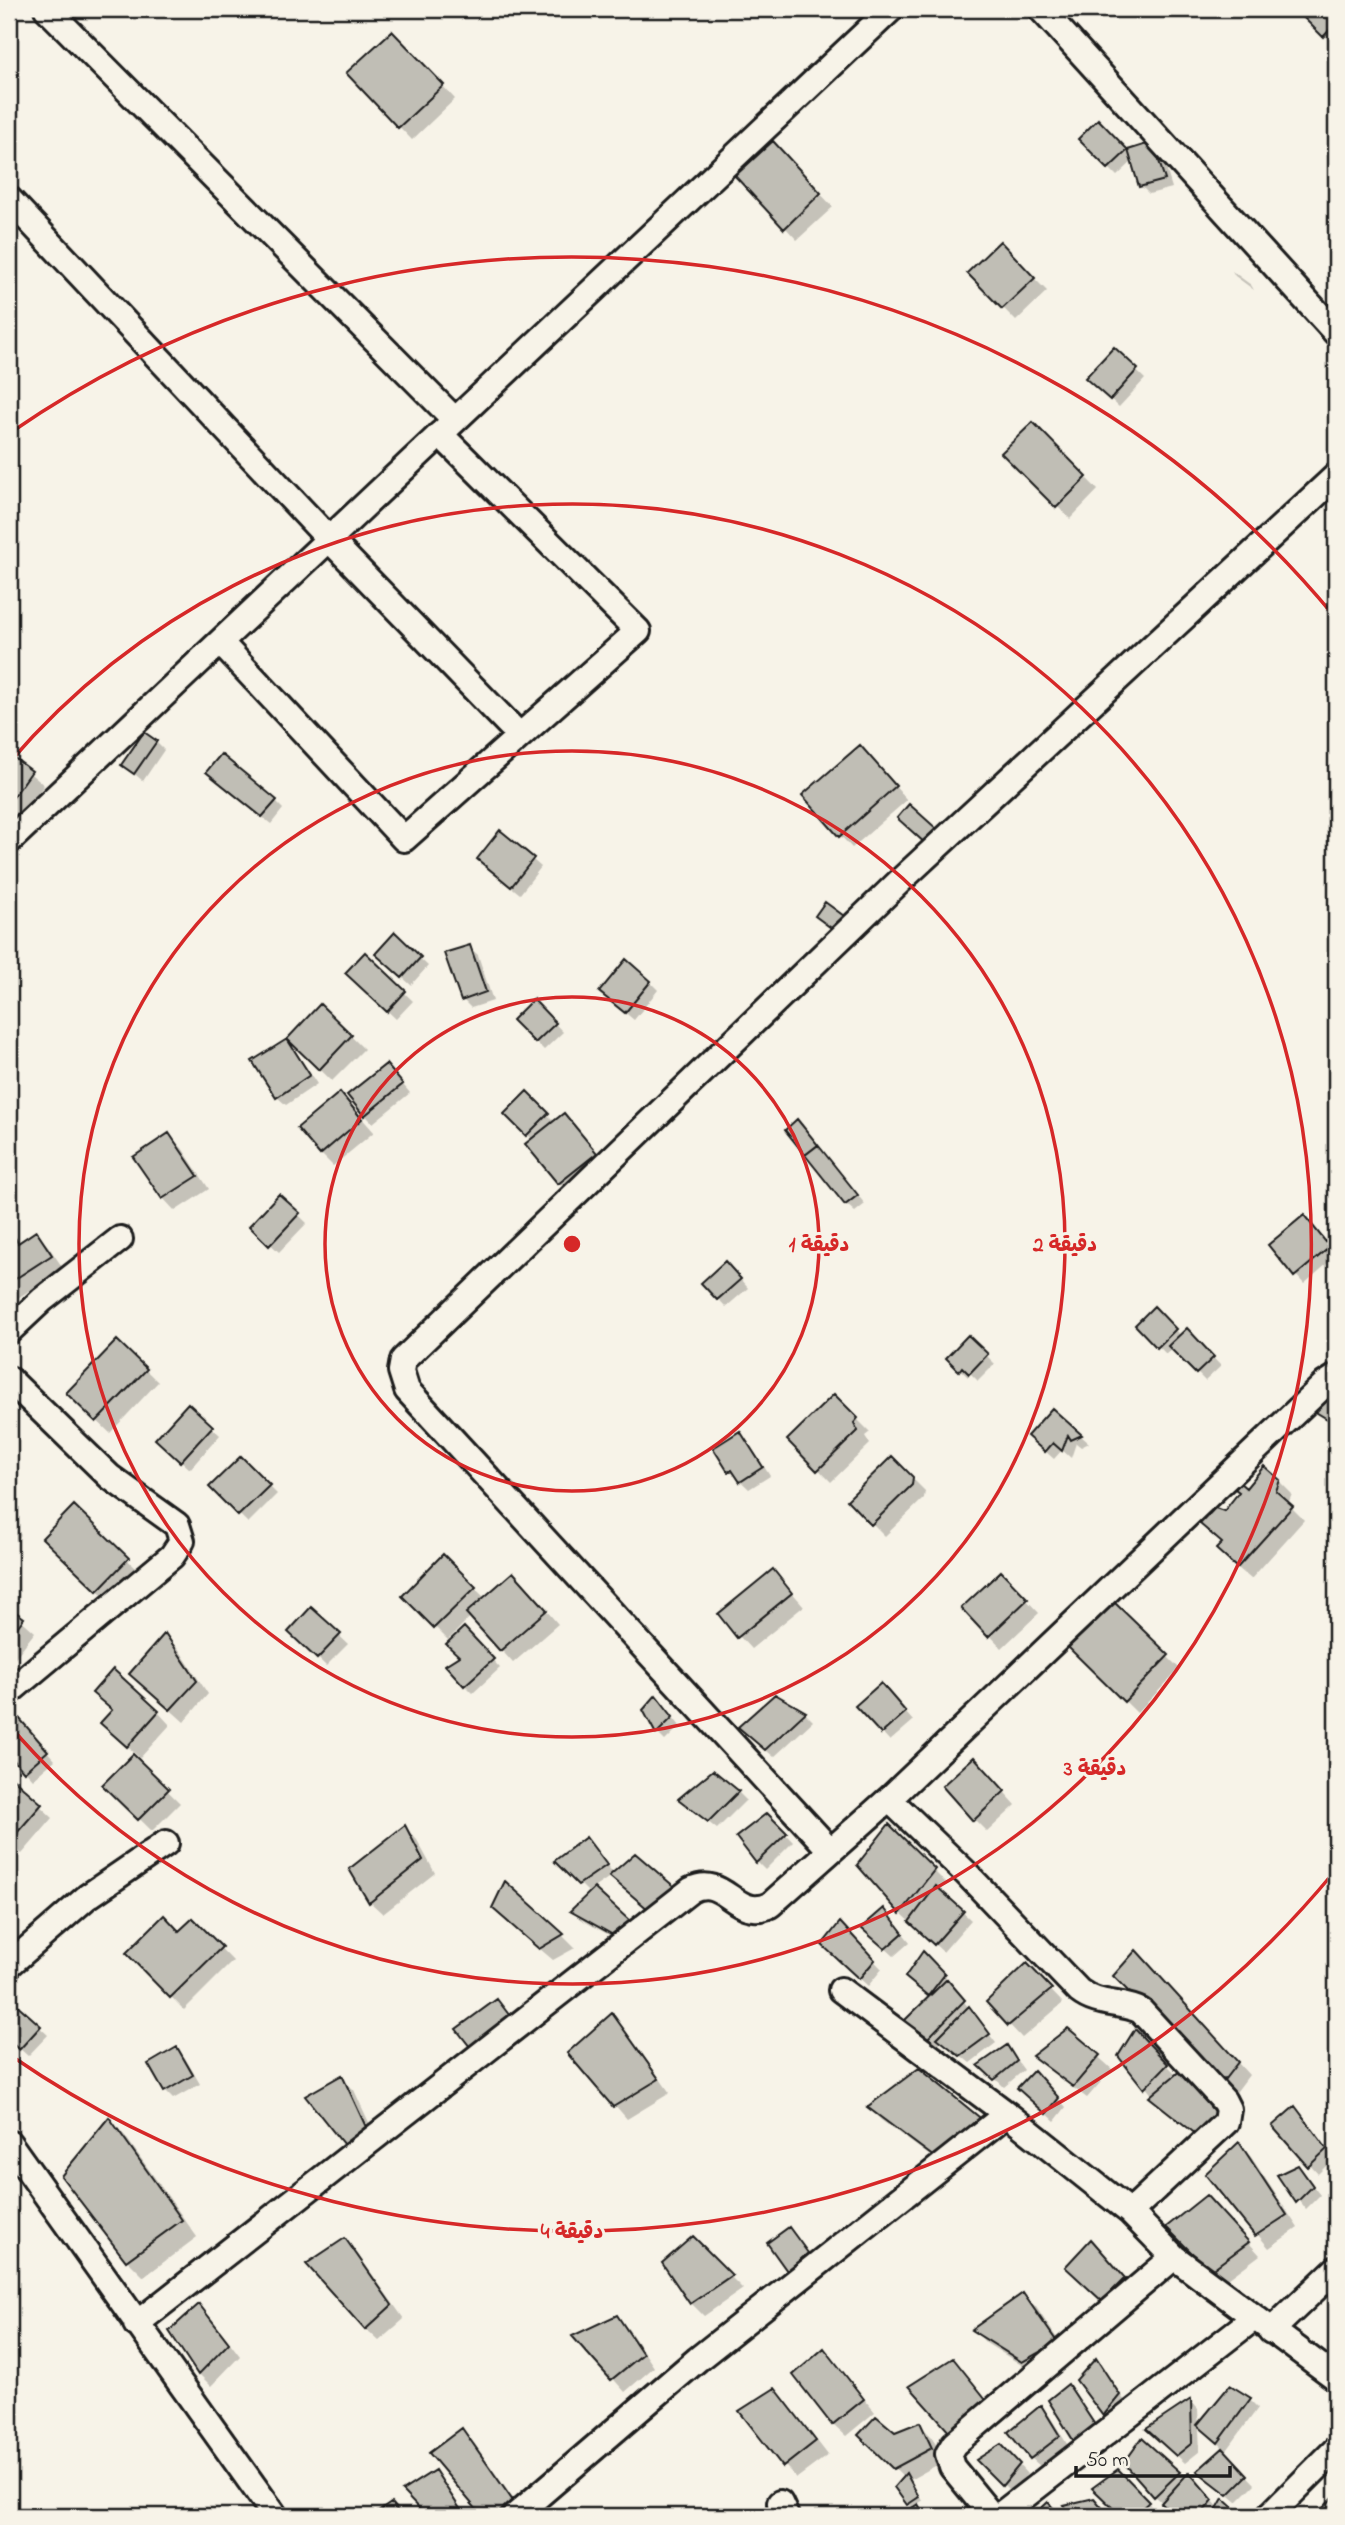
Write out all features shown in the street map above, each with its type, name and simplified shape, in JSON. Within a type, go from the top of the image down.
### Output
[{"type":"street","points":[[47,9],[638,631],[404,839],[220,642]]},
{"type":"street","points":[[9,841],[891,9]]},
{"type":"street","points":[[1041,9],[1336,333]]},
{"type":"street","points":[[9,200],[329,539],[520,736]]},
{"type":"street","points":[[830,1850],[407,1390],[401,1371],[403,1360],[901,880],[1336,476]]},
{"type":"street","points":[[9,1331],[42,1300],[120,1239]]},
{"type":"street","points":[[136,2324],[691,1890],[710,1885],[750,1909],[761,1910],[770,1905],[889,1799],[1325,1384],[1336,1377]]},
{"type":"street","points":[[9,1379],[110,1477],[177,1525],[183,1541],[165,1563],[9,1692]]},
{"type":"street","points":[[889,1799],[1079,1991],[1097,2001],[1133,2007],[1141,2011],[1224,2101],[1228,2109],[1226,2122],[1130,2212]]},
{"type":"street","points":[[9,1965],[87,1897],[166,1843]]},
{"type":"street","points":[[841,1990],[1007,2114],[1130,2212],[1174,2257],[1336,2378]]},
{"type":"street","points":[[515,2516],[698,2360],[1007,2114]]},
{"type":"street","points":[[9,2143],[275,2516]]},
{"type":"street","points":[[992,2516],[952,2467],[947,2454],[954,2444],[1174,2257]]},
{"type":"street","points":[[999,2516],[1336,2269]]},
{"type":"street","points":[[1269,2516],[1336,2448]]},
{"type":"building","points":[[1312,9],[1336,9],[1336,23],[1323,37],[1303,17]]},
{"type":"building","points":[[392,31],[444,85],[398,128],[346,73]]},
{"type":"building","points":[[1098,119],[1128,150],[1108,169],[1078,139]]},
{"type":"building","points":[[773,141],[821,193],[784,229],[735,176]]},
{"type":"building","points":[[1153,142],[1165,180],[1139,187],[1128,150]]},
{"type":"building","points":[[1000,241],[1035,278],[1002,309],[967,273]]},
{"type":"building","points":[[1114,347],[1138,369],[1110,400],[1085,378]]},
{"type":"building","points":[[1033,422],[1087,477],[1056,508],[1001,453]]},
{"type":"building","points":[[144,732],[157,741],[134,774],[121,765]]},
{"type":"building","points":[[860,745],[896,786],[839,837],[802,795]]},
{"type":"building","points":[[9,754],[32,771],[9,803]]},
{"type":"building","points":[[221,754],[277,800],[262,817],[206,772]]},
{"type":"building","points":[[909,804],[938,830],[926,844],[897,818]]},
{"type":"building","points":[[500,830],[534,858],[511,887],[477,859]]},
{"type":"building","points":[[825,902],[844,916],[834,930],[815,916]]},
{"type":"building","points":[[395,932],[421,957],[402,978],[375,954]]},
{"type":"building","points":[[470,945],[486,992],[461,1001],[444,953]]},
{"type":"building","points":[[365,952],[406,991],[387,1012],[345,973]]},
{"type":"building","points":[[626,959],[651,981],[625,1013],[599,992]]},
{"type":"building","points":[[533,999],[556,1023],[535,1043],[512,1020]]},
{"type":"building","points":[[320,1004],[352,1035],[319,1070],[287,1039]]},
{"type":"building","points":[[287,1039],[310,1075],[276,1098],[252,1061]]},
{"type":"building","points":[[386,1064],[403,1084],[364,1116],[347,1095]]},
{"type":"building","points":[[527,1091],[549,1113],[526,1136],[504,1114]]},
{"type":"building","points":[[340,1092],[362,1119],[320,1155],[297,1128]]},
{"type":"building","points":[[564,1113],[597,1153],[558,1184],[525,1144]]},
{"type":"building","points":[[797,1119],[818,1145],[805,1155],[785,1130]]},
{"type":"building","points":[[169,1133],[198,1176],[162,1199],[133,1157]]},
{"type":"building","points":[[818,1145],[858,1195],[845,1205],[805,1155]]},
{"type":"building","points":[[279,1194],[300,1213],[269,1246],[249,1226]]},
{"type":"building","points":[[1304,1215],[1330,1247],[1294,1277],[1268,1245]]},
{"type":"building","points":[[9,1228],[18,1243],[36,1231],[52,1255],[9,1283]]},
{"type":"building","points":[[725,1261],[741,1279],[717,1300],[701,1283]]},
{"type":"building","points":[[1154,1306],[1176,1329],[1157,1348],[1135,1325]]},
{"type":"building","points":[[1187,1328],[1214,1357],[1196,1374],[1168,1346]]},
{"type":"building","points":[[968,1335],[988,1354],[969,1374],[962,1367],[959,1371],[946,1358]]},
{"type":"building","points":[[117,1340],[147,1369],[96,1422],[66,1393]]},
{"type":"building","points":[[1336,1386],[1336,1413],[1329,1420],[1314,1411]]},
{"type":"building","points":[[834,1394],[858,1418],[854,1423],[858,1431],[817,1471],[787,1440]]},
{"type":"building","points":[[188,1403],[213,1426],[180,1462],[155,1439]]},
{"type":"building","points":[[1052,1408],[1082,1435],[1071,1440],[1068,1435],[1062,1451],[1053,1443],[1045,1452],[1027,1436]]},
{"type":"building","points":[[740,1431],[763,1467],[740,1482],[732,1470],[728,1472],[713,1448]]},
{"type":"building","points":[[241,1456],[270,1485],[238,1516],[209,1487]]},
{"type":"building","points":[[892,1456],[913,1477],[912,1485],[871,1525],[847,1500]]},
{"type":"building","points":[[1264,1466],[1280,1480],[1276,1491],[1293,1506],[1237,1568],[1216,1549],[1222,1543],[1200,1524],[1215,1508],[1224,1511],[1239,1492],[1235,1489],[1240,1483],[1246,1488]]},
{"type":"building","points":[[74,1505],[129,1558],[97,1591],[42,1538]]},
{"type":"building","points":[[443,1554],[476,1587],[434,1628],[402,1596]]},
{"type":"building","points":[[773,1569],[792,1593],[737,1638],[718,1614]]},
{"type":"building","points":[[1001,1571],[1028,1599],[988,1637],[961,1608]]},
{"type":"building","points":[[513,1572],[547,1610],[500,1651],[466,1613]]},
{"type":"building","points":[[1113,1601],[1169,1655],[1124,1702],[1068,1647]]},
{"type":"building","points":[[9,1607],[24,1618],[9,1638]]},
{"type":"building","points":[[311,1607],[341,1634],[317,1659],[288,1632]]},
{"type":"building","points":[[464,1627],[494,1659],[464,1686],[445,1665],[459,1656],[446,1644]]},
{"type":"building","points":[[165,1633],[197,1681],[170,1710],[129,1674]]},
{"type":"building","points":[[113,1669],[159,1711],[127,1747],[100,1723],[112,1710],[92,1693]]},
{"type":"building","points":[[881,1683],[906,1712],[881,1734],[855,1706]]},
{"type":"building","points":[[775,1694],[806,1712],[765,1750],[738,1727]]},
{"type":"building","points":[[656,1695],[673,1717],[656,1734],[643,1710]]},
{"type":"building","points":[[19,1718],[48,1751],[24,1772],[9,1755],[9,1728]]},
{"type":"building","points":[[133,1754],[169,1789],[138,1820],[102,1785]]},
{"type":"building","points":[[974,1757],[1005,1791],[973,1821],[942,1786]]},
{"type":"building","points":[[713,1770],[739,1791],[708,1822],[678,1799]]},
{"type":"building","points":[[9,1775],[42,1804],[9,1842]]},
{"type":"building","points":[[767,1813],[787,1833],[756,1863],[736,1837]]},
{"type":"building","points":[[889,1824],[935,1869],[900,1914],[857,1865]]},
{"type":"building","points":[[405,1825],[423,1860],[369,1903],[349,1869]]},
{"type":"building","points":[[586,1837],[607,1865],[578,1885],[554,1861]]},
{"type":"building","points":[[635,1853],[677,1889],[649,1910],[609,1876]]},
{"type":"building","points":[[505,1881],[564,1934],[539,1949],[492,1908]]},
{"type":"building","points":[[936,1886],[964,1911],[934,1945],[909,1922]]},
{"type":"building","points":[[594,1888],[630,1921],[615,1936],[570,1911]]},
{"type":"building","points":[[884,1908],[903,1933],[885,1949],[861,1928]]},
{"type":"building","points":[[164,1915],[179,1931],[193,1918],[222,1947],[170,1998],[126,1953]]},
{"type":"building","points":[[840,1922],[875,1960],[859,1979],[822,1945]]},
{"type":"building","points":[[1136,1950],[1238,2062],[1221,2084],[1113,1976]]},
{"type":"building","points":[[923,1951],[945,1974],[928,1996],[905,1977]]},
{"type":"building","points":[[1027,1963],[1052,1989],[1008,2026],[986,2002]]},
{"type":"building","points":[[947,1979],[965,2000],[928,2038],[904,2021]]},
{"type":"building","points":[[497,1999],[513,2020],[474,2052],[456,2029]]},
{"type":"building","points":[[14,2002],[41,2026],[19,2050],[9,2040],[9,2007]]},
{"type":"building","points":[[969,2006],[990,2034],[960,2056],[937,2038]]},
{"type":"building","points":[[612,2013],[659,2079],[613,2107],[567,2053]]},
{"type":"building","points":[[1068,2028],[1100,2055],[1073,2087],[1032,2056]]},
{"type":"building","points":[[1135,2029],[1168,2064],[1144,2089],[1118,2056]]},
{"type":"building","points":[[1007,2045],[1017,2061],[994,2080],[978,2065]]},
{"type":"building","points":[[177,2047],[193,2075],[164,2092],[148,2064]]},
{"type":"building","points":[[919,2068],[984,2121],[938,2160],[867,2107]]},
{"type":"building","points":[[1034,2070],[1059,2098],[1046,2114],[1017,2088]]},
{"type":"building","points":[[1181,2070],[1218,2116],[1197,2135],[1149,2097]]},
{"type":"building","points":[[342,2075],[366,2127],[344,2145],[305,2096]]},
{"type":"building","points":[[1295,2106],[1327,2149],[1308,2167],[1272,2126]]},
{"type":"building","points":[[109,2117],[182,2220],[126,2261],[61,2176]]},
{"type":"building","points":[[1239,2142],[1287,2215],[1255,2236],[1205,2174]]},
{"type":"building","points":[[1298,2165],[1313,2186],[1296,2203],[1277,2175]]},
{"type":"building","points":[[1206,2195],[1249,2242],[1210,2271],[1166,2227]]},
{"type":"building","points":[[789,2227],[808,2253],[787,2271],[767,2243]]},
{"type":"building","points":[[693,2236],[732,2275],[690,2304],[662,2263]]},
{"type":"building","points":[[345,2238],[392,2305],[365,2330],[306,2264]]},
{"type":"building","points":[[1091,2239],[1125,2278],[1102,2301],[1065,2267]]},
{"type":"building","points":[[1023,2293],[1057,2342],[1022,2362],[971,2330]]},
{"type":"building","points":[[199,2304],[229,2343],[198,2375],[169,2331]]},
{"type":"building","points":[[617,2315],[643,2354],[611,2380],[572,2336]]},
{"type":"building","points":[[824,2348],[864,2399],[832,2425],[793,2375]]},
{"type":"building","points":[[953,2358],[989,2403],[949,2431],[909,2386]]},
{"type":"building","points":[[1096,2358],[1120,2395],[1103,2416],[1076,2380]]},
{"type":"building","points":[[1068,2384],[1097,2428],[1075,2443],[1048,2400]]},
{"type":"building","points":[[1230,2385],[1251,2398],[1218,2443],[1197,2425]]},
{"type":"building","points":[[775,2388],[816,2441],[783,2467],[739,2411]]},
{"type":"building","points":[[1191,2399],[1192,2443],[1176,2456],[1146,2429]]},
{"type":"building","points":[[1041,2405],[1060,2436],[1030,2459],[1008,2432]]},
{"type":"building","points":[[876,2416],[895,2432],[920,2422],[932,2448],[893,2469],[858,2435]]},
{"type":"building","points":[[462,2428],[513,2501],[494,2516],[482,2516],[429,2453]]},
{"type":"building","points":[[1142,2438],[1180,2472],[1154,2497],[1124,2463]]},
{"type":"building","points":[[1001,2444],[1020,2464],[1002,2486],[976,2460]]},
{"type":"building","points":[[1223,2448],[1248,2475],[1228,2495],[1197,2471]]},
{"type":"building","points":[[1118,2469],[1150,2502],[1134,2516],[1121,2516],[1092,2488]]},
{"type":"building","points":[[435,2470],[462,2512],[456,2516],[426,2516],[402,2491]]},
{"type":"building","points":[[1189,2472],[1213,2500],[1200,2516],[1176,2516],[1161,2503]]},
{"type":"building","points":[[906,2473],[919,2497],[907,2505],[894,2487]]},
{"type":"building","points":[[1336,2494],[1336,2516],[1330,2516],[1322,2509]]},
{"type":"building","points":[[1094,2498],[1109,2516],[1072,2516],[1064,2505]]},
{"type":"building","points":[[1223,2498],[1243,2516],[1213,2516]]},
{"type":"building","points":[[1048,2502],[1060,2516],[1033,2516]]},
{"type":"building","points":[[391,2503],[402,2516],[372,2516]]},
{"type":"building","points":[[918,2504],[925,2516],[900,2516]]}]
